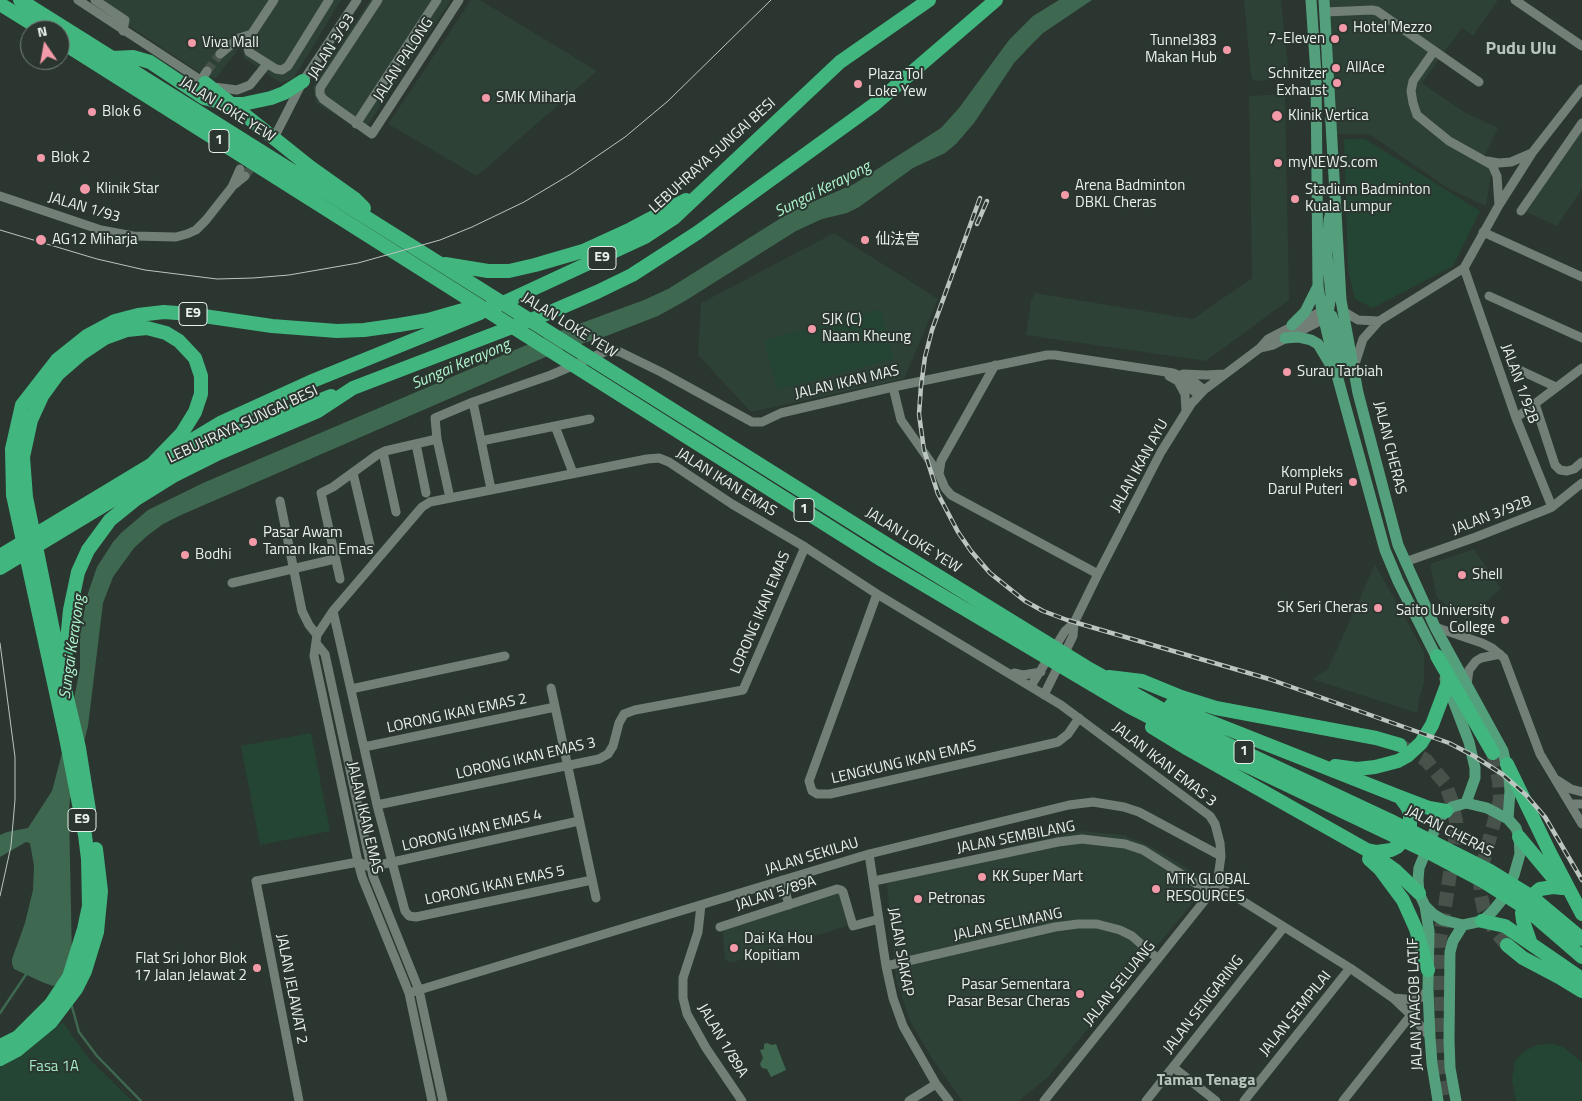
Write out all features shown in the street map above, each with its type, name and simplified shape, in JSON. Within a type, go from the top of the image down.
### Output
[{"type":"highway","name":"JALAN LOKE YEW","points":[[20,0],[440,263],[1024,636],[1084,672],[1130,706]]},
{"type":"highway","name":"LEBUHRAYA SUNGAI BESI","points":[[0,1046],[18,1037],[51,1004],[69,977],[89,906],[88,859],[85,835],[66,738],[13,495],[12,449],[22,405],[57,360],[87,336],[115,321],[138,315],[164,312],[190,314],[272,326],[337,331],[399,326],[463,310],[492,308],[645,237],[674,218],[840,62],[929,0]]},
{"type":"highway","name":"LEBUHRAYA SUNGAI BESI","points":[[0,1059],[17,1050],[50,1022],[76,989],[85,970],[97,932],[101,890],[96,849],[79,748],[64,681],[70,610],[78,572],[88,550],[110,520],[136,498],[173,476],[219,453],[318,411],[353,388],[454,350],[597,292],[655,262],[875,104],[996,0]]},
{"type":"highway","points":[[0,4],[26,20]]},
{"type":"highway","name":"JALAN LOKE YEW","points":[[70,48],[882,560],[1024,636]]},
{"type":"highway","points":[[112,58],[133,58],[150,62],[204,98],[228,104],[242,104],[271,98],[303,82]]},
{"type":"highway","points":[[207,82],[310,167],[355,199],[382,227]]},
{"type":"highway","points":[[440,263],[488,271],[509,271],[583,252],[702,192]]},
{"type":"highway","points":[[0,568],[152,464],[222,422],[310,382],[492,308]]},
{"type":"highway","points":[[64,681],[26,497],[23,457],[31,420],[42,396],[58,374],[81,354],[106,338],[127,330],[147,328],[166,333],[179,340],[196,358],[201,376],[201,394],[195,412],[182,434],[152,464]]},
{"type":"highway","points":[[0,556],[216,441],[353,388]]},
{"type":"highway","points":[[1437,656],[1493,753]]},
{"type":"highway","name":"JALAN LOKE YEW","points":[[1084,672],[1103,677]]},
{"type":"highway","points":[[1103,677],[1142,681],[1181,697],[1216,708],[1376,738],[1400,745]]},
{"type":"highway","points":[[1103,677],[1139,690],[1203,720],[1400,797],[1429,808],[1446,811]]},
{"type":"highway","name":"JALAN CHERAS","points":[[1103,677],[1210,736],[1386,826]]},
{"type":"highway","points":[[1315,763],[1357,769],[1375,767],[1398,761],[1407,756],[1421,743],[1432,724],[1448,685]]},
{"type":"highway","points":[[1130,706],[1144,722],[1188,749],[1367,850],[1396,871],[1422,900]]},
{"type":"highway","name":"JALAN CHERAS","points":[[1130,706],[1216,751],[1490,870],[1532,897],[1567,934],[1582,957]]},
{"type":"highway","points":[[1507,764],[1582,914]]},
{"type":"highway","points":[[1367,850],[1377,852],[1391,850],[1406,838],[1410,826],[1410,814],[1400,797]]},
{"type":"highway","points":[[1519,837],[1582,914]]},
{"type":"highway","points":[[1351,841],[1380,869],[1403,900],[1416,929],[1428,981]]},
{"type":"highway","points":[[1531,944],[1523,921],[1522,912],[1524,905],[1540,889],[1562,888]]},
{"type":"highway","points":[[1482,921],[1505,926],[1582,979]]},
{"type":"highway","name":"JALAN CHERAS","points":[[1567,934],[1582,939]]},
{"type":"highway","points":[[1507,945],[1523,958],[1559,976],[1582,991]]},
{"type":"main road","name":"JALAN CHERAS","points":[[1311,0],[1316,74],[1318,286],[1338,378],[1385,550],[1398,581],[1437,656],[1469,742],[1475,768],[1475,778],[1466,803]]},
{"type":"main road","name":"JALAN CHERAS","points":[[1324,0],[1334,200],[1343,311],[1358,393],[1398,545],[1435,627],[1503,751],[1507,764],[1510,791],[1508,819]]},
{"type":"main road","points":[[1334,200],[1329,220],[1327,255],[1331,295],[1324,314],[1332,316],[1347,372],[1358,393]]},
{"type":"main road","points":[[1292,325],[1305,312],[1318,286]]},
{"type":"main road","points":[[1285,338],[1305,338],[1318,344],[1338,378]]},
{"type":"main road","points":[[1466,803],[1487,808],[1508,819],[1516,828],[1519,837],[1520,854],[1514,876],[1501,901],[1482,921],[1463,925],[1443,920],[1433,914],[1422,900],[1418,880],[1419,868],[1436,826],[1446,811],[1459,804],[1466,803]]},
{"type":"main road","name":"JALAN YAACOB LATIF","points":[[1422,900],[1429,931],[1430,1037],[1438,1101]]},
{"type":"main road","points":[[1456,1101],[1450,1058],[1449,977],[1451,946],[1463,925]]},
{"type":"main road","points":[[1428,981],[1439,974],[1449,977]]},
{"type":"street","points":[[95,0],[125,20],[123,31]]},
{"type":"street","points":[[274,0],[247,44],[249,52],[266,64],[282,70],[288,66],[329,0]]},
{"type":"street","points":[[272,132],[357,0]]},
{"type":"street","name":"JALAN 3/93","points":[[372,134],[323,99],[320,94],[320,88],[378,0]]},
{"type":"street","points":[[356,124],[437,0]]},
{"type":"street","name":"JALAN PALONG","points":[[372,134],[459,0]]},
{"type":"street","points":[[1515,0],[1526,3],[1582,46]]},
{"type":"street","points":[[85,1],[123,31],[207,82],[225,89],[237,90],[250,85],[266,64]]},
{"type":"street","points":[[1325,12],[1377,11],[1479,82]]},
{"type":"street","points":[[220,54],[239,38],[252,34]]},
{"type":"street","points":[[1434,51],[1413,81],[1411,91],[1418,115],[1449,141],[1487,161],[1496,170],[1499,205]]},
{"type":"street","points":[[1354,367],[1363,339],[1379,321],[1464,268],[1483,232],[1532,153],[1582,89]]},
{"type":"street","points":[[1521,211],[1582,122]]},
{"type":"street","points":[[1487,161],[1511,162],[1532,153]]},
{"type":"street","name":"JALAN 1/93","points":[[0,196],[101,230],[133,236],[176,237],[196,230],[212,213],[242,172]]},
{"type":"street","points":[[1483,232],[1582,277]]},
{"type":"street","name":"JALAN 1/92B","points":[[1464,268],[1516,418],[1552,507]]},
{"type":"street","points":[[1489,296],[1582,338]]},
{"type":"street","points":[[1343,311],[1358,320],[1379,321]]},
{"type":"street","name":"JALAN IKAN AYU","points":[[1044,695],[1073,636],[1074,623],[1098,574],[1161,452],[1186,412],[1202,392],[1260,348],[1268,338],[1292,325],[1324,314]]},
{"type":"street","name":"JALAN IKAN AYU","points":[[1260,348],[1272,345],[1324,314]]},
{"type":"street","name":"JALAN IKAN MAS","points":[[437,439],[435,418],[473,402],[551,375],[609,350],[620,352],[662,372],[752,422],[762,422],[781,413],[893,387],[1055,354],[1162,372],[1192,381],[1202,392]]},
{"type":"street","points":[[939,474],[941,461],[995,365]]},
{"type":"street","points":[[1513,366],[1556,387]]},
{"type":"street","points":[[1516,418],[1582,368]]},
{"type":"street","points":[[1186,412],[1185,394],[1175,377],[1225,374]]},
{"type":"street","points":[[893,387],[901,420],[939,474],[950,495],[1098,574]]},
{"type":"street","points":[[473,402],[491,489]]},
{"type":"street","points":[[1535,404],[1555,465],[1560,470],[1567,471],[1574,469],[1582,462]]},
{"type":"street","points":[[481,441],[590,419]]},
{"type":"street","points":[[555,426],[573,473]]},
{"type":"street","points":[[340,579],[322,493],[382,452],[437,439],[450,498]]},
{"type":"street","points":[[416,444],[426,493]]},
{"type":"street","points":[[382,452],[396,512]]},
{"type":"street","name":"JALAN IKAN EMAS","points":[[432,1101],[409,993],[362,877],[358,862],[314,656],[317,639],[333,611],[423,506],[430,502],[491,489],[659,458],[669,462],[732,504],[1044,695]]},
{"type":"street","points":[[353,473],[370,546]]},
{"type":"street","name":"JALAN 3/92B","points":[[1405,562],[1552,507],[1582,483]]},
{"type":"street","points":[[280,502],[302,611],[317,639]]},
{"type":"street","name":"LORONG IKAN EMAS","points":[[743,690],[805,547]]},
{"type":"street","points":[[232,583],[335,559]]},
{"type":"street","name":"LENGKUNG IKAN EMAS","points":[[877,594],[809,780],[812,791],[817,794],[830,794],[1058,742],[1068,734],[1080,718]]},
{"type":"street","points":[[333,611],[376,805],[391,863]]},
{"type":"street","name":"JALAN IKAN AYU","points":[[1031,686],[1065,631],[1074,623]]},
{"type":"street","points":[[1435,627],[1482,643],[1500,654],[1508,664],[1537,747],[1582,824]]},
{"type":"street","name":"JALAN IKAN EMAS","points":[[317,639],[325,654],[370,867],[419,990],[444,1101]]},
{"type":"street","points":[[1467,685],[1469,670],[1476,661],[1500,654]]},
{"type":"street","points":[[351,689],[505,656]]},
{"type":"street","points":[[1009,672],[1023,675],[1041,672]]},
{"type":"street","points":[[1053,678],[1053,689],[1061,705]]},
{"type":"street","points":[[551,688],[596,898]]},
{"type":"street","name":"LORONG IKAN EMAS 3","points":[[376,805],[599,759],[608,754],[613,746],[619,723],[624,714],[635,710],[743,690]]},
{"type":"street","name":"JALAN IKAN EMAS 3","points":[[1044,695],[1080,718],[1210,816],[1218,832],[1221,856],[1217,885]]},
{"type":"street","name":"LORONG IKAN EMAS 2","points":[[364,747],[555,707]]},
{"type":"street","points":[[1555,778],[1571,789],[1582,792]]},
{"type":"street","name":"JALAN SEKILAU","points":[[409,993],[869,854],[1069,805],[1093,802],[1108,803],[1139,812],[1221,856]]},
{"type":"street","points":[[1571,804],[1582,804]]},
{"type":"street","name":"LORONG IKAN EMAS 4","points":[[370,867],[579,821]]},
{"type":"street","name":"JALAN SEMBILANG","points":[[874,881],[1051,843],[1082,839],[1124,844],[1143,850],[1211,893]]},
{"type":"street","name":"JALAN SIAKAP","points":[[869,854],[886,966],[893,998],[903,1026],[936,1084],[949,1101]]},
{"type":"street","points":[[358,862],[370,867]]},
{"type":"street","name":"JALAN JELAWAT 2","points":[[299,1101],[256,881],[358,862]]},
{"type":"street","name":"LORONG IKAN EMAS 5","points":[[391,863],[405,911],[409,916],[416,917],[592,880]]},
{"type":"street","points":[[782,880],[789,905]]},
{"type":"street","points":[[1217,885],[1350,968],[1393,998],[1412,1015],[1430,1037]]},
{"type":"street","name":"JALAN SELUANG","points":[[1044,1101],[1217,885]]},
{"type":"street","name":"JALAN 5/89A","points":[[720,927],[837,890],[841,890],[853,926],[879,919]]},
{"type":"street","name":"JALAN 1/89A","points":[[701,905],[698,932],[684,978],[683,998],[687,1014],[706,1048],[742,1101]]},
{"type":"street","name":"JALAN SELIMANG","points":[[886,966],[1055,927],[1078,924],[1096,924],[1120,930],[1132,936],[1158,959]]},
{"type":"street","name":"JALAN SENGARING","points":[[1146,1101],[1284,927]]},
{"type":"street","name":"JALAN SEMPILAI","points":[[1244,1101],[1350,968]]},
{"type":"street","points":[[1393,998],[1416,1000],[1420,998],[1428,981]]},
{"type":"street","points":[[1343,1101],[1412,1015]]},
{"type":"street","points":[[1173,1067],[1216,1101]]},
{"type":"street","points":[[909,1101],[936,1084]]},
{"type":"shaded area","points":[[90,0],[341,0],[294,78],[281,83],[244,58],[242,44],[216,78],[206,77]]},
{"type":"shaded area","points":[[370,0],[451,0],[363,132],[316,103],[313,87]]},
{"type":"shaded area","name":"SMK Miharja","points":[[471,0],[480,0],[597,71],[477,176],[388,124]]},
{"type":"shaded area","points":[[1059,0],[1092,0],[1043,33],[1014,63],[974,123],[956,144],[945,153],[913,168],[859,207],[847,213],[822,219],[796,231],[658,316],[601,338],[564,349],[181,515],[163,524],[134,548],[113,577],[103,603],[88,726],[70,799],[72,959],[57,984],[53,986],[14,969],[12,959],[25,923],[33,890],[34,866],[30,843],[26,842],[0,857],[0,835],[28,828],[52,791],[68,730],[80,668],[80,635],[87,596],[97,567],[121,533],[148,510],[203,483],[557,332],[644,300],[668,289],[781,218],[803,206],[854,184],[941,128],[959,108],[1009,40],[1033,16]]},
{"type":"shaded area","points":[[1244,0],[1281,0],[1288,66],[1287,70],[1275,80],[1257,81],[1253,80],[1251,76]]},
{"type":"shaded area","points":[[1329,0],[1498,0],[1473,36],[1462,28],[1422,83],[1464,112],[1498,128],[1482,161],[1492,169],[1486,206],[1449,189],[1372,136],[1365,134],[1336,134]]},
{"type":"shaded area","points":[[1285,94],[1289,300],[1206,361],[1026,335],[1031,301],[1035,293],[1193,319],[1252,278],[1249,96]]},
{"type":"shaded area","points":[[1582,128],[1582,189],[1557,226],[1524,211]]},
{"type":"shaded area","name":"SJK (C) Naam Kheung","points":[[834,233],[938,299],[904,379],[751,412],[698,355],[701,303]]},
{"type":"shaded area","points":[[1474,549],[1501,589],[1466,619],[1437,598],[1430,564]]},
{"type":"shaded area","name":"SK Seri Cheras","points":[[1375,564],[1424,652],[1424,682],[1417,713],[1312,679],[1328,669]]},
{"type":"shaded area","points":[[1080,831],[1124,835],[1152,847],[1210,882],[1048,1077],[1019,1101],[962,1101],[932,1058],[910,1021],[896,979],[886,875]]},
{"type":"shaded area","points":[[839,892],[850,925],[730,963],[725,959],[722,928]]},
{"type":"shaded area","points":[[764,1044],[776,1044],[786,1070],[771,1077],[767,1069],[762,1068],[760,1064],[763,1058],[760,1050],[764,1049]]},
{"type":"green space","points":[[1344,139],[1365,139],[1480,211],[1453,266],[1373,308],[1355,299],[1348,270]]},
{"type":"green space","points":[[881,309],[894,359],[777,390],[764,340]]},
{"type":"green space","points":[[311,733],[330,831],[260,845],[241,746]]},
{"type":"green space","name":"Fasa 1A","points":[[63,1022],[88,1058],[132,1101],[0,1101],[0,1063]]},
{"type":"green space","points":[[1552,1044],[1563,1047],[1582,1062],[1582,1101],[1516,1101],[1512,1080],[1515,1061],[1523,1052],[1537,1045]]},
{"type":"waterway","points":[[0,1013],[27,973]]},
{"type":"waterway","points":[[71,1003],[79,1032],[97,1056],[141,1101]]},
{"type":"tunnel","points":[[207,71],[220,54]]},
{"type":"tunnel","points":[[245,176],[276,135]]},
{"type":"tunnel","points":[[1403,747],[1426,760],[1445,783],[1456,821],[1456,834],[1440,939],[1442,1041],[1444,1069],[1450,1101]]},
{"type":"tunnel","points":[[1493,753],[1499,781],[1500,800],[1480,874],[1481,896],[1484,910],[1495,931],[1507,945]]},
{"type":"tram line","points":[[0,230],[97,259],[145,270],[217,279],[289,275],[358,263],[440,240],[524,202],[571,174],[625,137],[668,101],[771,0]]},
{"type":"tram line","points":[[0,643],[15,757],[15,800],[11,846],[0,896]]},
{"type":"railway","points":[[980,198],[932,330],[925,357],[919,414],[924,450],[938,494],[958,532],[990,573],[1025,601],[1043,611],[1067,620],[1269,679],[1449,743],[1502,774],[1526,795],[1545,817],[1582,880]]},
{"type":"railway","points":[[977,224],[987,201]]},
{"type":"place","name":"Hotel Mezzo","points":[[1343,28]]},
{"type":"place","name":"7-Eleven","points":[[1335,39]]},
{"type":"place","name":"Viva Mall","points":[[192,43]]},
{"type":"place","name":"Tunnel383 Makan Hub","points":[[1227,50]]},
{"type":"place","name":"AllAce","points":[[1336,68]]},
{"type":"place","name":"Schnitzer Exhaust","points":[[1337,83]]},
{"type":"place","name":"Plaza Tol Loke Yew","points":[[858,84]]},
{"type":"place","name":"SMK Miharja","points":[[486,98]]},
{"type":"place","name":"Blok 6","points":[[92,112]]},
{"type":"place","name":"Klinik Vertica","points":[[1277,116]]},
{"type":"place","name":"Blok 2","points":[[41,158]]},
{"type":"place","name":"myNEWS.com","points":[[1278,163]]},
{"type":"place","name":"Klinik Star","points":[[85,189]]},
{"type":"place","name":"Arena Badminton DBKL Cheras","points":[[1065,195]]},
{"type":"place","name":"Stadium Badminton Kuala Lumpur","points":[[1295,199]]},
{"type":"place","name":"AG12 Miharja","points":[[41,240]]},
{"type":"place","name":"仙法宫","points":[[865,240]]},
{"type":"place","name":"SJK (C) Naam Kheung","points":[[812,329]]},
{"type":"place","name":"Surau Tarbiah","points":[[1287,372]]},
{"type":"place","name":"Kompleks Darul Puteri","points":[[1353,482]]},
{"type":"place","name":"Pasar Awam Taman Ikan Emas","points":[[253,542]]},
{"type":"place","name":"Bodhi","points":[[185,555]]},
{"type":"place","name":"Shell","points":[[1462,575]]},
{"type":"place","name":"SK Seri Cheras","points":[[1378,608]]},
{"type":"place","name":"Saito University College","points":[[1505,620]]},
{"type":"place","name":"KK Super Mart","points":[[982,877]]},
{"type":"place","name":"MTK GLOBAL RESOURCES","points":[[1156,889]]},
{"type":"place","name":"Petronas","points":[[918,899]]},
{"type":"place","name":"Dai Ka Hou Kopitiam","points":[[734,948]]},
{"type":"place","name":"Flat Sri Johor Blok 17 Jalan Jelawat 2","points":[[257,968]]},
{"type":"place","name":"Pasar Sementara Pasar Besar Cheras","points":[[1080,994]]},
{"type":"district","name":"Pudu Ulu","points":[[1521,50]]},
{"type":"district","name":"Taman Tenaga","points":[[1206,1081]]},
{"type":"water label","name":"Sungai Kerayong","points":[[823,190]]},
{"type":"water label","name":"Sungai Kerayong","points":[[461,365]]},
{"type":"water label","name":"Sungai Kerayong","points":[[73,647]]}]
